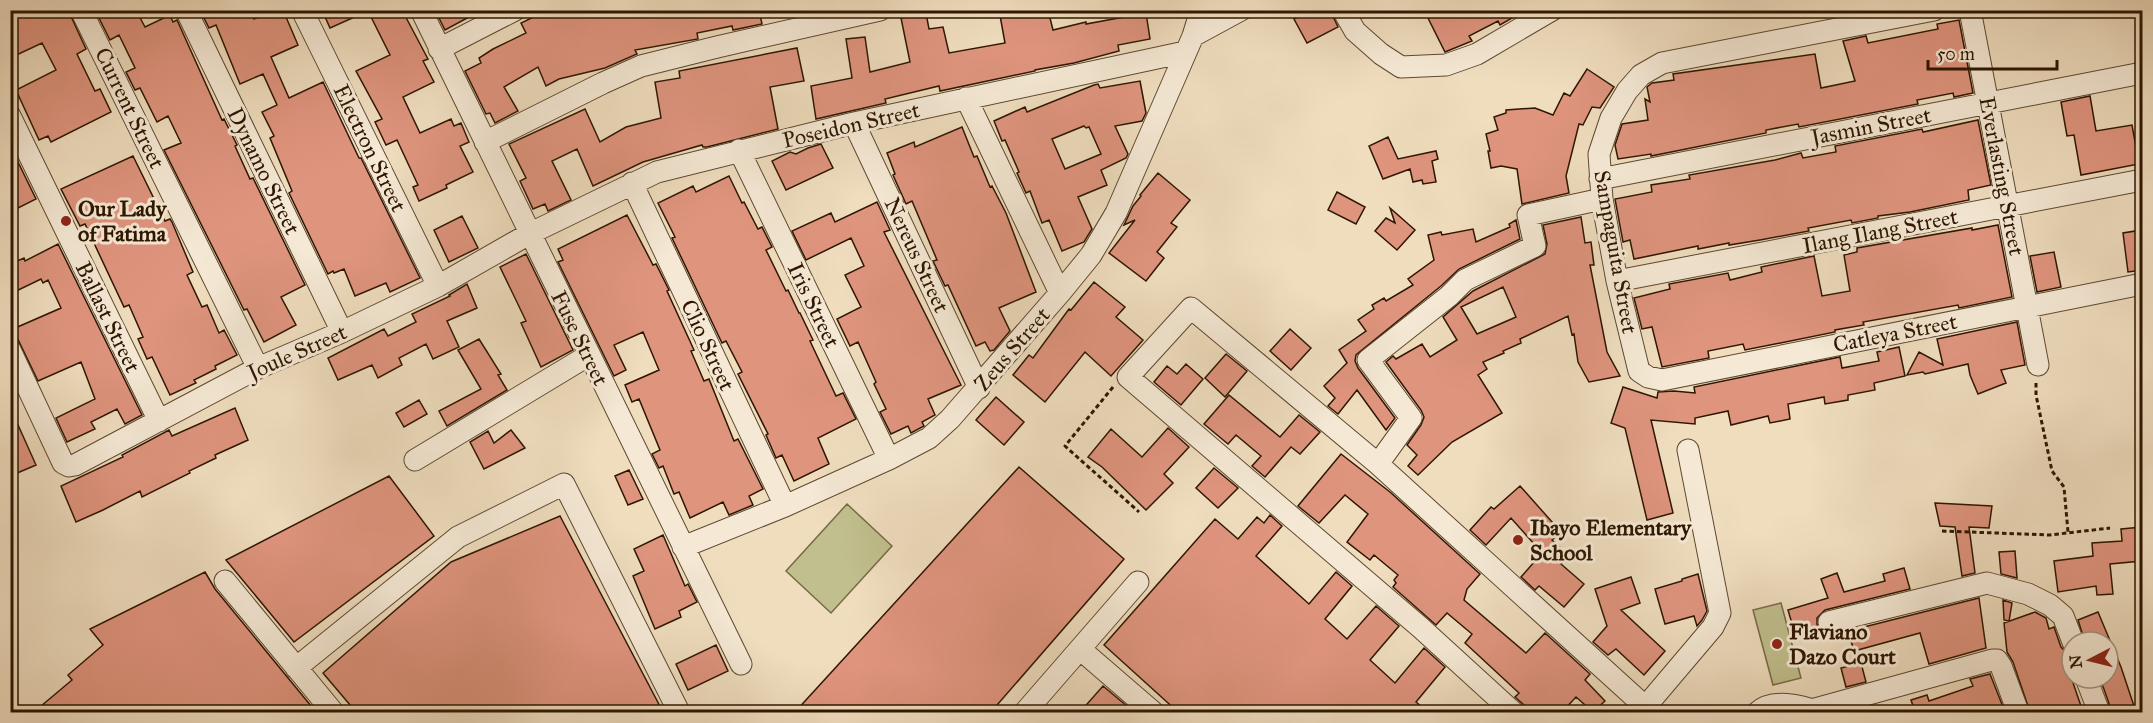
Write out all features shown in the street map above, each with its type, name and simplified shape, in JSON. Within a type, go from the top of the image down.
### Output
[{"type":"street","name":"Current Street","points":[[81,10],[258,368]]},
{"type":"street","name":"Dynamo Street","points":[[186,10],[342,332]]},
{"type":"street","name":"Electron Street","points":[[302,10],[438,286]]},
{"type":"street","name":"Fuse Street","points":[[421,10],[741,664]]},
{"type":"street","points":[[439,49],[515,10]]},
{"type":"street","points":[[485,142],[641,66],[880,10]]},
{"type":"street","name":"Zeus Street","points":[[683,547],[785,506],[889,459],[929,438],[950,419],[1091,255],[1116,213],[1189,44],[1201,10]]},
{"type":"street","name":"Poseidon Street","points":[[530,234],[657,172],[738,150],[1189,44],[1241,10]]},
{"type":"street","points":[[1343,10],[1354,31],[1381,54],[1401,67],[1446,66],[1478,54],[1552,10]]},
{"type":"street","name":"Sampaguita Street","points":[[1648,377],[1639,371],[1617,281],[1601,189],[1599,154],[1611,118],[1627,91],[1641,75],[1662,63],[1935,10]]},
{"type":"street","name":"Everlasting Street","points":[[1971,10],[2038,365]]},
{"type":"street","name":"Jasmin Street","points":[[1378,464],[1411,418],[1368,360],[1449,296],[1465,280],[1535,246],[1528,215],[1601,189],[1988,104],[2142,73]]},
{"type":"street","points":[[966,98],[1060,293]]},
{"type":"street","name":"Ballast Street","points":[[10,116],[159,421]]},
{"type":"street","name":"Nereus Street","points":[[854,123],[979,388]]},
{"type":"street","name":"Iris Street","points":[[738,150],[889,459]]},
{"type":"street","name":"Ilang Ilang Street","points":[[1617,281],[2142,180]]},
{"type":"street","name":"Clio Street","points":[[632,183],[785,506]]},
{"type":"street","name":"Joule Street","points":[[10,350],[63,463],[69,466],[75,465],[258,368],[342,332],[438,286],[530,234]]},
{"type":"street","name":"Catleya Street","points":[[1648,377],[1662,380],[2142,284]]},
{"type":"street","points":[[1513,712],[1421,628],[1128,377],[1191,308],[1378,464],[1645,711],[1713,627],[1720,613],[1688,450]]},
{"type":"street","points":[[415,460],[589,356]]},
{"type":"street","points":[[296,668],[458,537],[564,484],[679,712]]},
{"type":"street","points":[[225,581],[333,712]]},
{"type":"street","points":[[1025,712],[1138,582]]},
{"type":"street","points":[[1829,622],[1987,584],[2028,594],[2050,605],[2063,616],[2068,630]]},
{"type":"street","points":[[1080,650],[1153,712]]},
{"type":"street","points":[[1758,712],[1773,704],[1814,711],[1992,660],[1997,660],[2001,666],[2018,712]]},
{"type":"street","points":[[2091,690],[2099,712]]},
{"type":"path","points":[[2038,365],[2036,395],[2052,471],[2064,486],[2068,532]]},
{"type":"path","points":[[1128,377],[1118,380],[1065,446],[1139,513]]},
{"type":"path","points":[[1942,531],[2050,535],[2110,528]]},
{"type":"shaded area","points":[[847,504],[892,546],[831,613],[786,571]]},
{"type":"shaded area","name":"Flaviano Dazo Court","points":[[1781,603],[1801,678],[1773,685],[1753,610]]},
{"type":"building","points":[[10,10],[22,10],[25,17],[38,10],[68,10],[86,49],[77,54],[95,91],[100,89],[111,112],[51,142],[48,136],[39,140],[16,90],[56,70],[42,43],[10,58]]},
{"type":"building","points":[[95,10],[136,10],[145,27],[170,15],[173,22],[177,20],[222,120],[224,119],[237,145],[235,146],[250,179],[253,178],[305,285],[281,297],[296,325],[264,342],[247,309],[244,310],[164,150],[181,143],[168,116],[157,122],[140,88],[135,90],[126,72],[135,68],[119,35],[110,40]]},
{"type":"building","points":[[200,10],[250,10],[247,12],[249,15],[252,14],[254,19],[275,10],[283,10],[298,45],[271,57],[289,98],[323,82],[420,278],[390,292],[386,283],[355,296],[344,269],[328,274],[289,193],[292,191],[270,138],[274,136],[262,112],[277,105],[263,74],[240,84],[216,25],[209,28]]},
{"type":"building","points":[[322,10],[402,10],[428,59],[423,61],[434,82],[403,97],[420,133],[451,119],[454,126],[461,123],[469,142],[460,146],[473,172],[419,201],[413,187],[418,185],[397,140],[386,145],[375,122],[382,119],[356,71],[390,55],[368,11],[330,28]]},
{"type":"building","points":[[435,10],[482,10],[445,30]]},
{"type":"building","points":[[548,10],[759,10],[762,24],[733,30],[732,26],[697,33],[698,39],[635,50],[637,54],[605,68],[559,79],[546,86],[538,67],[504,87],[518,111],[495,123],[490,113],[486,114],[465,71],[481,63],[479,58],[493,49],[526,33],[521,23]]},
{"type":"building","points":[[999,10],[1048,10],[1053,30],[1086,22],[1086,24],[1146,13],[1150,39],[1118,45],[1119,51],[1074,63],[940,91],[939,86],[885,99],[886,103],[816,119],[811,86],[852,78],[846,39],[865,37],[870,72],[910,62],[901,18],[926,13],[929,29],[943,27],[949,53],[1005,43]]},
{"type":"building","points":[[1310,10],[1330,10],[1338,27],[1307,43],[1294,19]]},
{"type":"building","points":[[1444,10],[1526,10],[1500,25],[1498,21],[1469,36],[1472,41],[1445,52],[1428,18]]},
{"type":"building","points":[[1959,20],[1973,93],[1954,97],[1953,93],[1917,100],[1918,104],[1799,127],[1798,124],[1766,130],[1766,133],[1651,156],[1651,154],[1618,159],[1615,145],[1622,124],[1648,120],[1645,99],[1650,102],[1647,87],[1652,83],[1674,80],[1673,74],[1815,54],[1821,88],[1855,81],[1843,41],[1866,36],[1868,43],[1938,29],[1937,24]]},
{"type":"building","points":[[797,48],[804,81],[770,87],[778,129],[707,147],[702,145],[643,162],[593,186],[577,149],[552,161],[571,200],[548,211],[545,204],[533,209],[520,181],[526,178],[509,144],[585,109],[600,142],[626,127],[661,118],[655,82],[680,78],[679,71]]},
{"type":"building","points":[[1587,69],[1614,87],[1600,108],[1592,107],[1583,125],[1579,124],[1566,176],[1569,193],[1522,204],[1517,169],[1501,166],[1491,168],[1486,134],[1498,130],[1494,117],[1506,113],[1506,110],[1535,108],[1553,115],[1564,93],[1570,96]]},
{"type":"building","points":[[1140,81],[1146,113],[1142,121],[1115,126],[1128,154],[1126,158],[1101,170],[1107,185],[1078,197],[1092,229],[1084,242],[1062,251],[1049,220],[1042,223],[1030,191],[1026,193],[1005,140],[1002,141],[994,121],[1025,107],[1027,112],[1094,85],[1098,84],[1100,88]],"holes":[[[1084,126],[1089,127],[1101,154],[1065,169],[1052,139]]]},
{"type":"building","points":[[2090,96],[2096,131],[2132,125],[2139,164],[2081,175],[2074,135],[2067,136],[2061,102]]},
{"type":"building","points":[[1978,120],[1991,185],[1968,190],[1969,200],[1878,216],[1878,218],[1852,223],[1851,220],[1808,228],[1809,231],[1760,240],[1698,249],[1698,246],[1634,259],[1630,240],[1623,242],[1615,199],[1652,192],[1651,185],[1690,179],[1689,175],[1775,160],[1801,153],[1803,158],[1836,152],[1835,146],[1922,129],[1923,132]]},
{"type":"building","points":[[962,127],[974,157],[977,156],[990,187],[992,186],[1006,213],[1036,292],[999,308],[1010,331],[994,350],[990,351],[985,342],[976,346],[948,285],[945,286],[933,261],[937,260],[912,201],[906,204],[893,175],[895,174],[887,153],[914,142],[915,147]]},
{"type":"building","points":[[1388,137],[1398,159],[1436,151],[1438,159],[1432,161],[1436,182],[1423,184],[1422,180],[1413,182],[1410,169],[1383,179],[1369,146]]},
{"type":"building","points":[[821,144],[833,168],[786,190],[772,161],[790,152],[796,154]]},
{"type":"building","points":[[133,156],[165,221],[170,219],[172,222],[193,272],[187,275],[202,307],[207,305],[219,333],[224,330],[237,355],[194,380],[196,383],[170,395],[152,357],[147,359],[138,339],[143,337],[129,305],[124,307],[85,224],[80,226],[61,189]]},
{"type":"building","points":[[17,160],[36,199],[10,212],[10,162]]},
{"type":"building","points":[[1158,173],[1190,200],[1171,223],[1177,227],[1157,252],[1164,258],[1146,281],[1109,253],[1135,220],[1124,225],[1140,195]]},
{"type":"building","points":[[729,176],[742,203],[744,202],[758,229],[762,227],[772,247],[766,250],[813,340],[810,341],[836,396],[843,393],[856,419],[818,438],[829,464],[794,481],[782,455],[776,458],[766,435],[768,434],[738,374],[742,372],[726,341],[722,343],[672,238],[675,237],[658,203],[693,186],[696,192]]},
{"type":"building","points":[[1337,192],[1365,207],[1356,224],[1328,210]]},
{"type":"building","points":[[877,202],[890,230],[884,232],[961,385],[928,399],[935,415],[922,422],[924,426],[911,433],[908,426],[891,434],[880,412],[886,409],[858,342],[850,346],[837,319],[861,307],[845,275],[864,266],[851,238],[806,260],[792,231],[831,213],[835,222]]},
{"type":"building","points":[[1390,208],[1415,230],[1397,250],[1375,231],[1386,218],[1395,223]]},
{"type":"building","points":[[627,215],[669,290],[667,291],[694,350],[691,351],[704,381],[709,379],[734,441],[738,439],[763,489],[749,496],[753,505],[729,515],[723,502],[690,518],[679,492],[674,494],[663,466],[659,468],[652,454],[660,450],[639,399],[632,402],[625,385],[659,370],[643,332],[614,345],[626,370],[614,376],[558,262],[563,260],[558,249]]},
{"type":"building","points":[[462,216],[478,248],[449,262],[434,230]]},
{"type":"building","points":[[1581,217],[1585,243],[1591,242],[1594,265],[1590,265],[1607,352],[1620,376],[1589,382],[1578,362],[1574,334],[1572,335],[1568,316],[1520,339],[1521,343],[1483,362],[1487,369],[1478,375],[1502,413],[1452,442],[1418,475],[1408,466],[1417,455],[1407,445],[1424,417],[1386,362],[1393,356],[1396,359],[1422,344],[1430,357],[1457,340],[1443,317],[1473,291],[1545,254],[1547,244],[1543,225]],"holes":[[[1503,287],[1516,317],[1477,334],[1461,307]]]},
{"type":"building","points":[[1516,220],[1520,239],[1459,269],[1356,355],[1355,361],[1358,368],[1395,418],[1386,430],[1357,390],[1338,414],[1328,406],[1335,398],[1324,386],[1347,363],[1339,350],[1366,331],[1358,320],[1374,309],[1372,305],[1384,298],[1386,301],[1413,285],[1408,279],[1434,260],[1428,235],[1441,232],[1442,235],[1473,229],[1476,242],[1510,227],[1509,224]]},
{"type":"building","points":[[1998,225],[2012,297],[1959,308],[1958,305],[1863,322],[1864,325],[1835,330],[1835,332],[1745,350],[1743,344],[1708,351],[1709,358],[1662,367],[1652,327],[1642,329],[1634,298],[1670,289],[1669,284],[1728,273],[1730,280],[1762,272],[1761,267],[1814,256],[1822,296],[1850,291],[1844,255],[1857,252],[1857,248]]},
{"type":"building","points":[[2142,230],[2142,270],[2128,272],[2123,233]]},
{"type":"building","points":[[58,244],[142,415],[125,424],[117,409],[91,422],[95,429],[67,442],[56,418],[95,399],[81,362],[38,381],[13,329],[61,308],[48,280],[43,283],[41,279],[10,294],[10,264],[24,258],[25,261]]},
{"type":"building","points":[[2054,252],[2061,287],[2037,292],[2030,256]]},
{"type":"building","points":[[526,254],[573,350],[541,367],[521,323],[526,321],[500,267]]},
{"type":"building","points":[[1094,282],[1125,307],[1116,317],[1143,340],[1111,376],[1085,352],[1045,402],[1013,375],[1029,355],[1033,358],[1069,309],[1071,310]]},
{"type":"building","points":[[467,284],[477,308],[447,321],[459,347],[433,359],[426,344],[399,358],[402,365],[378,378],[372,365],[338,380],[328,358],[384,329],[388,336],[416,322],[412,314],[450,296]]},
{"type":"building","points":[[2017,322],[2025,365],[2001,370],[2006,383],[1978,394],[1968,364],[1925,374],[1923,372],[1907,375],[1919,352],[1943,365],[1937,339]]},
{"type":"building","points":[[1290,329],[1311,348],[1291,370],[1270,351]]},
{"type":"building","points":[[479,339],[501,374],[498,375],[507,390],[447,426],[439,411],[481,389],[458,350]]},
{"type":"building","points":[[1899,347],[1905,376],[1874,383],[1875,390],[1848,395],[1848,400],[1825,404],[1824,397],[1788,404],[1790,419],[1770,423],[1768,416],[1731,425],[1728,411],[1695,418],[1695,424],[1651,420],[1673,513],[1647,520],[1625,428],[1611,423],[1623,387],[1657,398],[1658,392],[1695,393],[1694,387],[1840,357],[1842,368],[1879,361],[1877,352]]},
{"type":"building","points":[[1226,354],[1247,371],[1225,397],[1205,378]]},
{"type":"building","points":[[1186,364],[1203,379],[1181,405],[1154,382],[1167,366],[1177,374]]},
{"type":"building","points":[[1229,395],[1280,437],[1299,415],[1320,432],[1300,454],[1291,447],[1265,477],[1252,466],[1261,456],[1236,435],[1228,444],[1204,424]]},
{"type":"building","points":[[996,397],[1024,422],[1004,445],[976,420]]},
{"type":"building","points":[[419,400],[427,414],[404,427],[396,413]]},
{"type":"building","points":[[10,407],[36,465],[10,476]]},
{"type":"building","points":[[235,408],[248,440],[215,455],[216,458],[189,471],[190,473],[142,497],[140,491],[76,522],[61,486],[123,457],[122,455],[169,430],[172,436]]},
{"type":"building","points":[[1168,428],[1189,447],[1164,474],[1173,483],[1146,510],[1102,467],[1088,457],[1111,429],[1142,457]]},
{"type":"building","points":[[511,430],[525,448],[484,469],[470,442],[488,431],[494,443]]},
{"type":"building","points":[[1341,454],[1390,492],[1480,574],[1467,589],[1464,600],[1526,653],[1545,633],[1590,674],[1585,680],[1605,701],[1593,712],[1576,697],[1562,712],[1532,712],[1515,697],[1519,693],[1465,643],[1472,634],[1447,613],[1436,625],[1393,587],[1398,575],[1374,555],[1370,560],[1347,542],[1368,514],[1345,495],[1319,523],[1298,506]]},
{"type":"building","points":[[1019,467],[1124,559],[991,712],[795,712]]},
{"type":"building","points":[[1214,468],[1238,488],[1218,508],[1196,488]]},
{"type":"building","points":[[629,470],[643,499],[628,505],[615,476]]},
{"type":"building","points":[[389,476],[434,536],[294,642],[226,560]]},
{"type":"building","points":[[1520,486],[1561,532],[1552,540],[1569,555],[1561,564],[1584,584],[1564,607],[1539,586],[1535,590],[1521,577],[1542,553],[1511,518],[1486,545],[1470,530],[1491,507],[1494,509]]},
{"type":"building","points":[[1935,503],[1992,506],[1989,528],[1969,527],[1975,573],[1962,576],[1955,527],[1940,526]]},
{"type":"building","points":[[1270,515],[1282,526],[1256,556],[1309,604],[1336,572],[1352,586],[1325,619],[1347,639],[1376,606],[1399,626],[1370,660],[1395,683],[1424,648],[1445,667],[1416,702],[1428,712],[1178,712],[1104,645],[1215,519],[1238,539],[1257,517],[1264,523]]},
{"type":"building","points":[[560,516],[663,712],[356,712],[323,673],[451,562]]},
{"type":"building","points":[[2142,527],[2142,561],[2110,564],[2113,594],[2097,595],[2096,586],[2058,592],[2054,561],[2093,556],[2092,543],[2122,541],[2121,529]]},
{"type":"building","points":[[663,535],[685,586],[688,584],[697,602],[679,611],[681,617],[655,629],[633,576],[644,571],[634,549]]},
{"type":"building","points":[[2015,551],[2017,578],[2001,574],[1999,552]]},
{"type":"building","points":[[1904,568],[1910,589],[1825,610],[1817,618],[1819,630],[1796,637],[1788,610],[1828,598],[1821,579],[1837,573],[1844,592],[1885,581],[1883,574]]},
{"type":"building","points":[[205,572],[215,589],[316,712],[34,712],[72,680],[68,675],[103,645],[90,629]]},
{"type":"building","points":[[1698,574],[1707,611],[1702,620],[1697,626],[1694,616],[1665,624],[1655,589]]},
{"type":"building","points":[[1631,577],[1640,603],[1621,610],[1665,651],[1644,675],[1616,649],[1608,655],[1593,642],[1607,626],[1595,589]]},
{"type":"building","points":[[1979,598],[1986,648],[1929,664],[1920,633],[1854,651],[1848,631]]},
{"type":"building","points":[[2003,600],[2012,603],[2009,621],[2004,620]]},
{"type":"building","points":[[2035,612],[2046,618],[2049,629],[2054,627],[2060,644],[2060,690],[2075,690],[2083,712],[2030,712],[2013,662],[2007,652],[2004,623]]},
{"type":"building","points":[[2098,612],[2106,630],[2081,630],[2078,620]]},
{"type":"building","points":[[716,645],[728,671],[688,690],[676,664]]},
{"type":"building","points":[[1861,663],[1866,682],[1846,687],[1841,668]]},
{"type":"building","points":[[2120,665],[2136,712],[2112,712],[2104,690],[2120,690]]},
{"type":"building","points":[[1990,674],[2005,712],[1902,712],[1901,710],[1913,706],[1911,700],[1927,695],[1929,701],[1973,686],[1970,679]]},
{"type":"building","points":[[1103,686],[1134,712],[1080,712]]},
{"type":"place","name":"Our Lady of Fatima","points":[[66,221]]},
{"type":"place","name":"Ibayo Elementary School","points":[[1518,540]]},
{"type":"place","name":"Flaviano Dazo Court","points":[[1777,644]]}]
